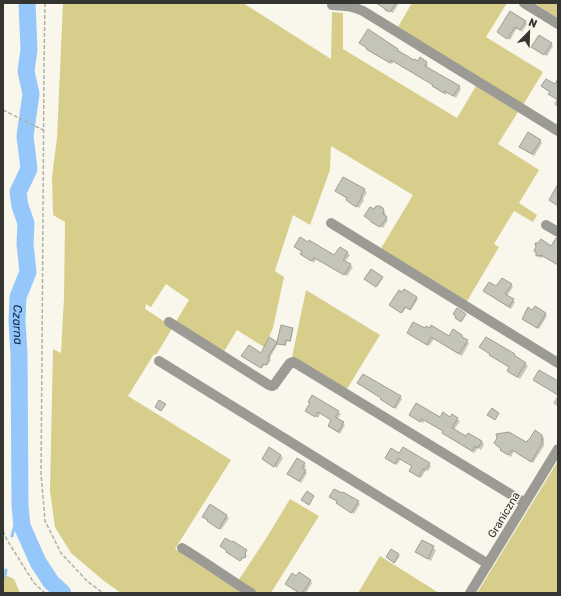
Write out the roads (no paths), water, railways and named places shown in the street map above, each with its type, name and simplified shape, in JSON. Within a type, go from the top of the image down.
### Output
[{"type":"street","points":[[524,3],[558,24]]},
{"type":"street","points":[[332,5],[354,6],[363,11],[558,131]]},
{"type":"street","points":[[331,223],[558,363]]},
{"type":"street","points":[[546,225],[558,232]]},
{"type":"street","points":[[169,322],[272,386],[290,363],[292,362],[297,364],[525,504]]},
{"type":"street","points":[[159,361],[488,564]]},
{"type":"street","name":"Graniczna","points":[[470,593],[558,449]]},
{"type":"street","points":[[182,548],[251,593]]},
{"type":"waterway","name":"Czarna","points":[[27,3],[29,50],[26,71],[31,94],[25,136],[29,169],[18,192],[20,206],[26,223],[25,244],[28,272],[18,297],[17,321],[19,354],[20,506],[22,526],[38,562],[51,582],[63,593]]},
{"type":"waterway","points":[[12,536],[20,506]]},
{"type":"waterway","points":[[3,579],[6,570]]}]
